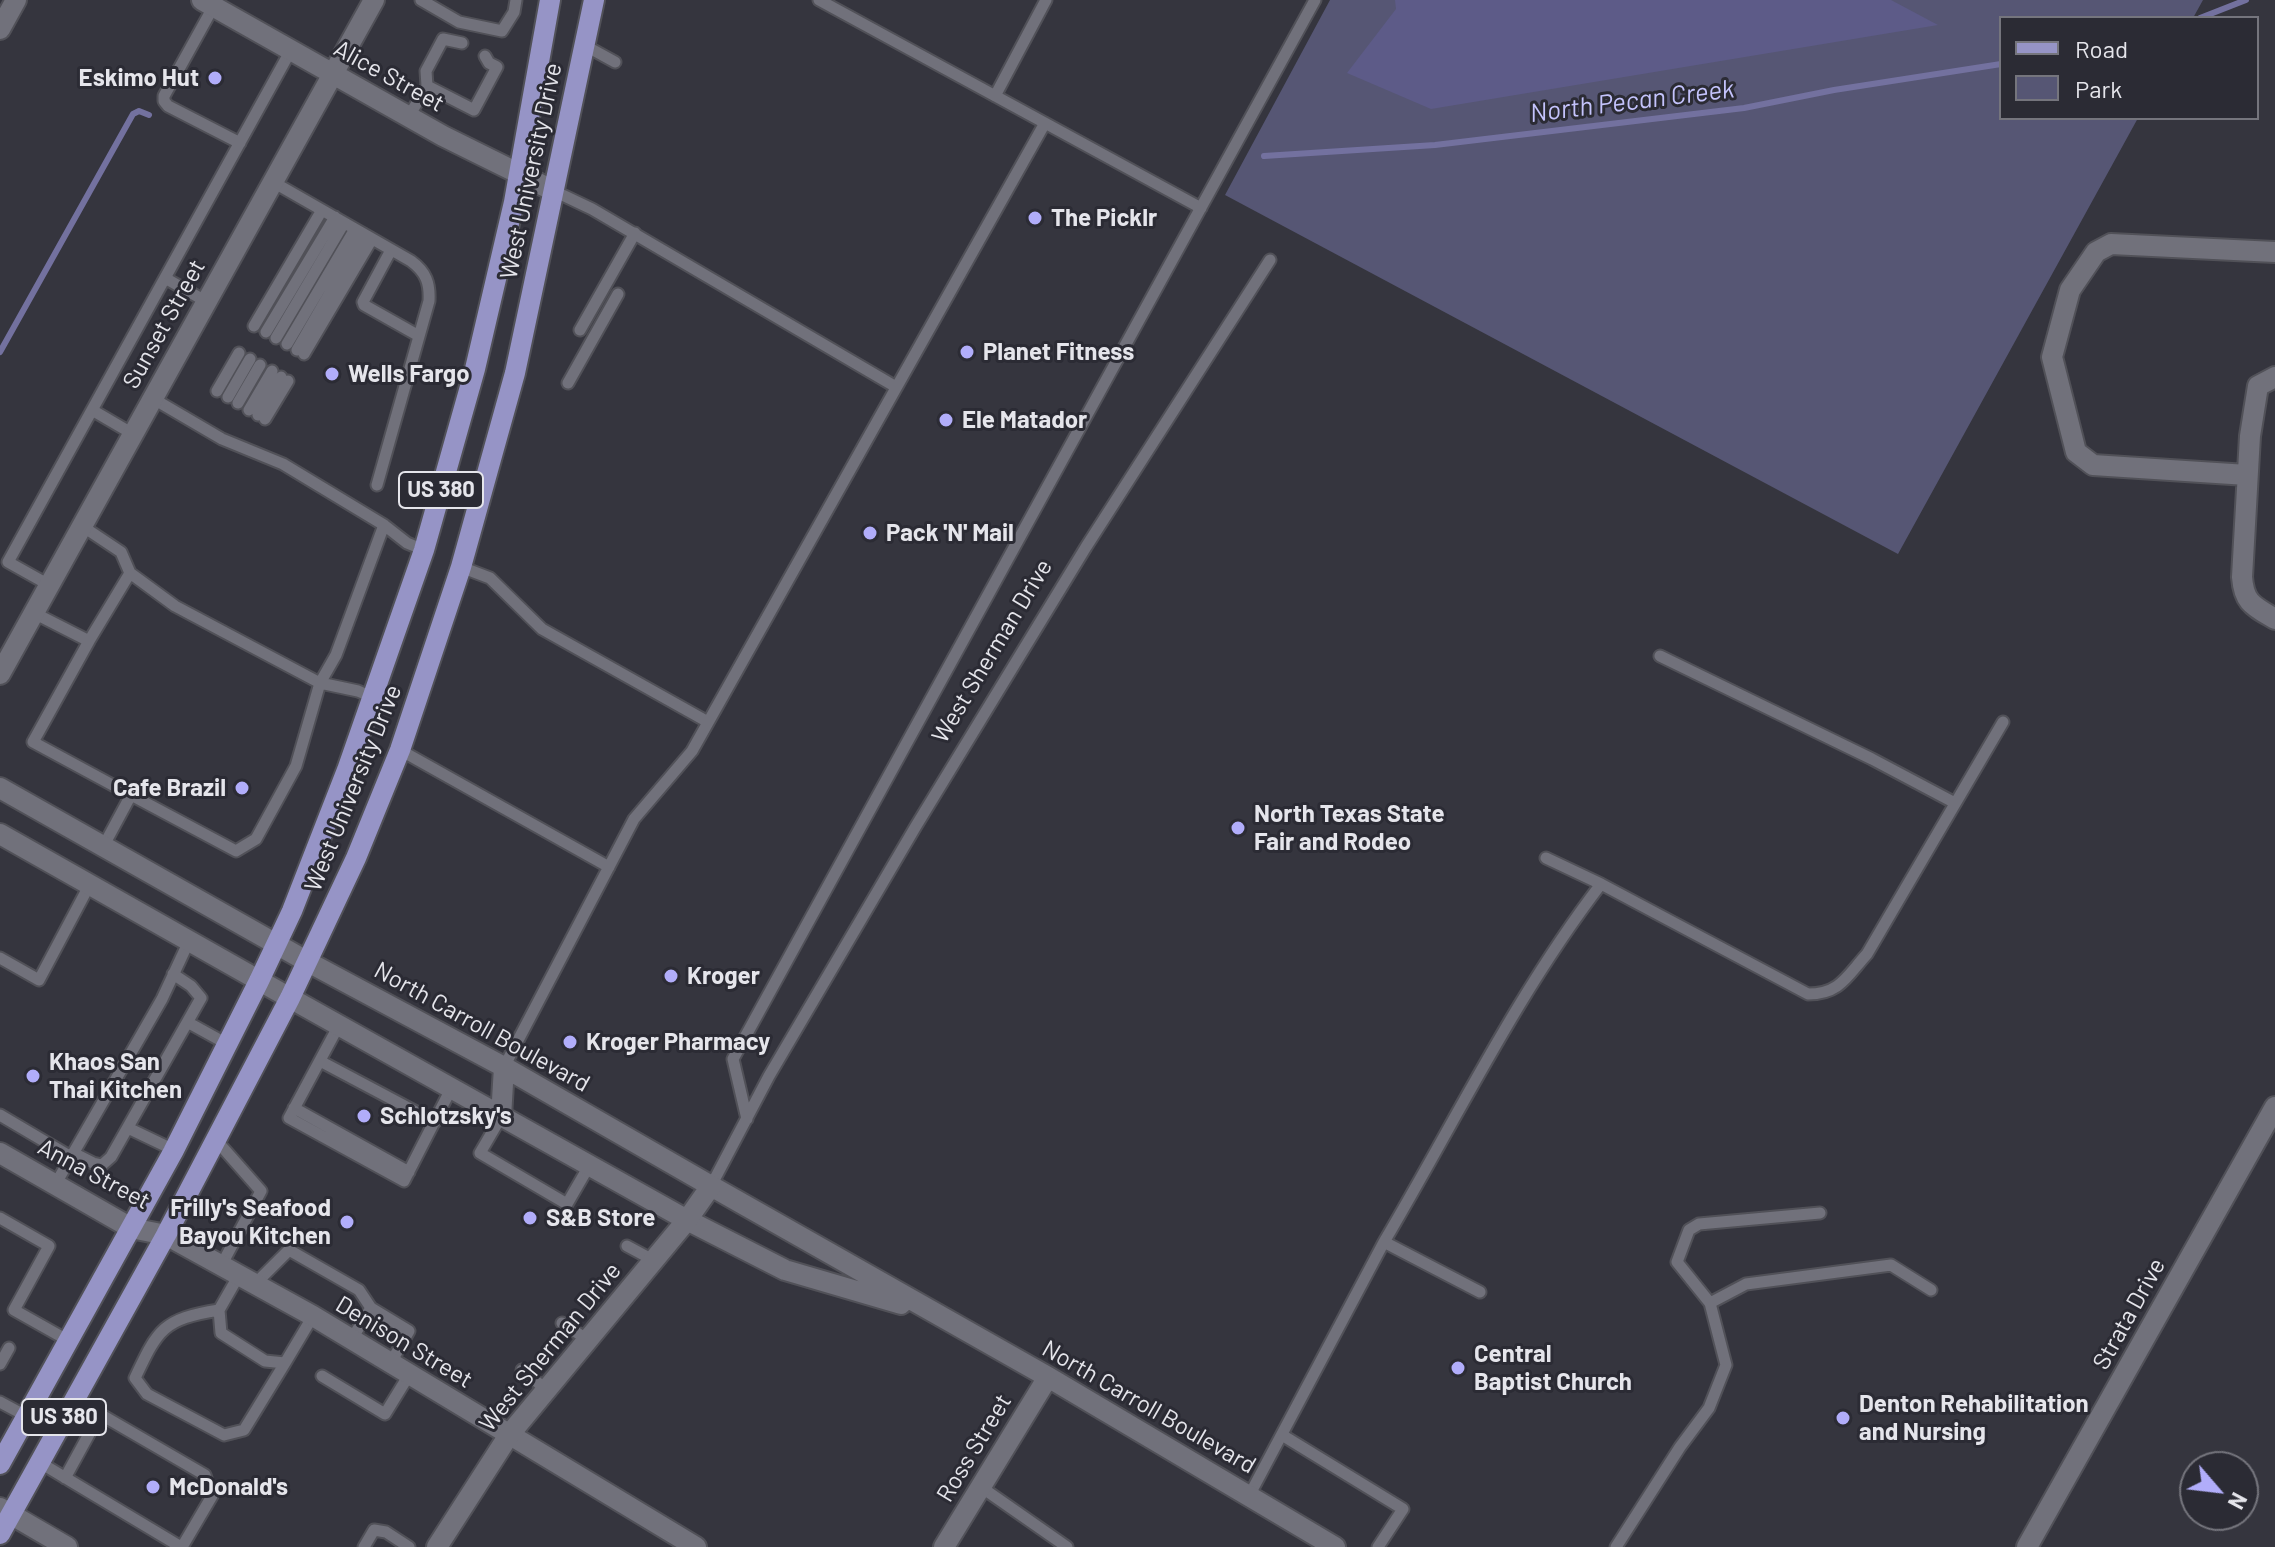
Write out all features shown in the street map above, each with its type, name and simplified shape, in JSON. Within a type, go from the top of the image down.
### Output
[{"type":"main road","name":"West University Drive","points":[[0,1464],[174,1150],[259,981],[308,870],[374,698],[424,550],[475,369],[514,202],[550,0]]},
{"type":"main road","name":"West University Drive","points":[[0,1534],[5,1511],[39,1462],[166,1235],[290,998],[356,858],[400,750],[461,567],[515,373],[594,0]]},
{"type":"street","points":[[0,29],[16,0]]},
{"type":"street","name":"Sunset Street","points":[[0,674],[374,0]]},
{"type":"street","name":"Alice Street","points":[[211,2],[409,116],[554,191]]},
{"type":"street","points":[[2247,475],[2093,465],[2076,452],[2052,357],[2070,290],[2096,252],[2111,244],[2275,252]]},
{"type":"street","points":[[2275,377],[2258,386],[2250,436],[2243,595],[2275,619]]},
{"type":"street","name":"North Carroll Boulevard","points":[[0,788],[308,962],[504,1067],[1048,1377],[1335,1547]]},
{"type":"street","name":"North Carroll Boulevard","points":[[0,834],[687,1220],[785,1270],[936,1315]]},
{"type":"street","points":[[501,1117],[504,1067]]},
{"type":"street","name":"Strata Drive","points":[[2027,1547],[2275,1107]]},
{"type":"street","name":"Anna Street","points":[[0,1153],[131,1228],[166,1235]]},
{"type":"street","name":"West Sherman Drive","points":[[437,1547],[509,1435],[687,1220],[711,1186]]},
{"type":"street","name":"Denison Street","points":[[166,1235],[313,1316],[696,1547]]},
{"type":"street","name":"Ross Street","points":[[944,1547],[1048,1377]]},
{"type":"street","points":[[5,1511],[67,1547]]},
{"type":"lane","points":[[421,0],[459,22],[502,31],[514,12],[516,0]]},
{"type":"lane","points":[[819,0],[1201,208]]},
{"type":"lane","points":[[995,96],[1046,0]]},
{"type":"lane","points":[[747,1119],[733,1059],[1315,0]]},
{"type":"lane","points":[[211,2],[164,101],[168,106],[240,143]]},
{"type":"lane","points":[[409,116],[427,86],[426,71],[443,39],[456,46]]},
{"type":"lane","points":[[584,45],[615,62]]},
{"type":"lane","points":[[49,585],[8,562],[291,50]]},
{"type":"lane","points":[[427,86],[474,110],[497,67],[485,62]]},
{"type":"lane","points":[[504,1067],[634,819],[692,751],[1045,123]]},
{"type":"lane","points":[[273,182],[420,268],[430,288],[429,301],[377,485]]},
{"type":"lane","points":[[554,191],[635,233],[896,387]]},
{"type":"lane","points":[[254,326],[322,210]]},
{"type":"lane","points":[[271,335],[354,228]]},
{"type":"lane","points":[[354,228],[296,350],[354,228]]},
{"type":"lane","points":[[580,330],[635,233]]},
{"type":"lane","points":[[391,250],[363,302],[419,336]]},
{"type":"lane","name":"West Sherman Drive","points":[[711,1186],[769,1076],[907,841],[1086,547],[1270,260]]},
{"type":"lane","points":[[165,278],[207,302]]},
{"type":"lane","points":[[568,383],[618,294]]},
{"type":"lane","points":[[217,391],[250,359],[233,400]]},
{"type":"lane","points":[[258,415],[280,376],[258,415]]},
{"type":"lane","points":[[152,398],[222,439],[283,464],[384,525],[407,543],[424,550]]},
{"type":"lane","points":[[92,410],[133,434]]},
{"type":"lane","points":[[130,573],[33,742],[236,851],[256,839],[296,766],[320,683],[336,655],[384,525]]},
{"type":"lane","points":[[82,526],[121,552],[130,573],[175,606],[320,683],[358,691],[374,698]]},
{"type":"lane","points":[[461,567],[490,578],[542,629],[708,722]]},
{"type":"lane","points":[[34,613],[89,641]]},
{"type":"lane","points":[[1660,656],[1955,803]]},
{"type":"lane","points":[[1546,858],[1808,994],[1826,994],[1840,985],[1867,954],[2003,722]]},
{"type":"lane","points":[[400,750],[609,867]]},
{"type":"lane","points":[[103,847],[131,795]]},
{"type":"lane","points":[[0,958],[39,980],[90,884]]},
{"type":"lane","points":[[1249,1496],[1384,1242],[1517,1008],[1601,884]]},
{"type":"lane","points":[[55,1185],[162,999],[189,941]]},
{"type":"lane","points":[[0,1115],[72,1155],[102,1165],[111,1157],[201,998],[191,986],[173,974]]},
{"type":"lane","points":[[189,1023],[227,1044]]},
{"type":"lane","points":[[339,1025],[294,1108],[409,1172],[451,1089]]},
{"type":"lane","points":[[320,1061],[435,1122]]},
{"type":"lane","points":[[501,1117],[480,1153],[567,1204],[589,1166]]},
{"type":"lane","points":[[128,1128],[174,1150]]},
{"type":"lane","points":[[216,1140],[261,1191],[238,1275],[219,1310],[221,1333],[265,1361],[285,1363]]},
{"type":"lane","points":[[1616,1547],[1680,1447],[1709,1408],[1726,1365],[1710,1303],[1677,1262],[1689,1230],[1699,1224],[1820,1213]]},
{"type":"lane","points":[[0,1218],[49,1246],[14,1310]]},
{"type":"lane","points":[[1384,1242],[1480,1292]]},
{"type":"lane","points":[[627,1246],[653,1260]]},
{"type":"lane","points":[[238,1275],[289,1250],[359,1290],[371,1308],[409,1331],[390,1364]]},
{"type":"lane","points":[[1710,1303],[1746,1284],[1891,1265],[1931,1290]]},
{"type":"lane","points":[[351,1340],[371,1308]]},
{"type":"lane","points":[[0,1314],[14,1310],[69,1341]]},
{"type":"lane","points":[[219,1310],[165,1326],[150,1345],[135,1378],[147,1394],[224,1435],[244,1430],[313,1316]]},
{"type":"lane","points":[[562,1323],[588,1340]]},
{"type":"lane","points":[[0,1364],[9,1348]]},
{"type":"lane","points":[[522,1370],[547,1390]]},
{"type":"lane","points":[[322,1376],[385,1414],[409,1375]]},
{"type":"lane","points":[[39,1462],[182,1547],[212,1496],[205,1475],[74,1399]]},
{"type":"lane","points":[[0,1402],[26,1416]]},
{"type":"lane","points":[[65,1478],[100,1414]]},
{"type":"lane","points":[[1282,1435],[1403,1509],[1378,1547]]},
{"type":"lane","points":[[981,1487],[1067,1547]]},
{"type":"lane","points":[[364,1547],[374,1530],[386,1532],[409,1547]]},
{"type":"green space","points":[[1330,0],[2203,0],[2194,16],[1999,16],[1999,120],[2137,120],[1898,554],[1225,195]]},
{"type":"shaded area","points":[[1395,0],[1891,0],[1938,25],[1431,109],[1347,73],[1396,9]]},
{"type":"waterway","name":"North Pecan Creek","points":[[2205,16],[2246,0]]},
{"type":"waterway","name":"North Pecan Creek","points":[[1264,156],[1435,145],[1744,108],[1834,90],[1999,64]]},
{"type":"waterway","name":"North Pecan Creek","points":[[0,352],[133,114],[139,111],[149,115]]},
{"type":"place","name":"Eskimo Hut","points":[[215,78]]},
{"type":"place","name":"The Picklr","points":[[1035,218]]},
{"type":"place","name":"Planet Fitness","points":[[967,352]]},
{"type":"place","name":"Wells Fargo","points":[[332,374]]},
{"type":"place","name":"Ele Matador","points":[[946,420]]},
{"type":"place","name":"Pack 'N' Mail","points":[[870,533]]},
{"type":"place","name":"Cafe Brazil","points":[[242,788]]},
{"type":"place","name":"North Texas State Fair and Rodeo","points":[[1238,828]]},
{"type":"place","name":"Kroger","points":[[671,976]]},
{"type":"place","name":"Kroger Pharmacy","points":[[570,1042]]},
{"type":"place","name":"Khaos San Thai Kitchen","points":[[33,1076]]},
{"type":"place","name":"Schlotzsky's","points":[[364,1116]]},
{"type":"place","name":"S&B Store","points":[[530,1218]]},
{"type":"place","name":"Frilly's Seafood Bayou Kitchen","points":[[347,1222]]},
{"type":"place","name":"Central Baptist Church","points":[[1458,1368]]},
{"type":"place","name":"Denton Rehabilitation and Nursing","points":[[1843,1418]]},
{"type":"place","name":"McDonald's","points":[[153,1487]]}]
